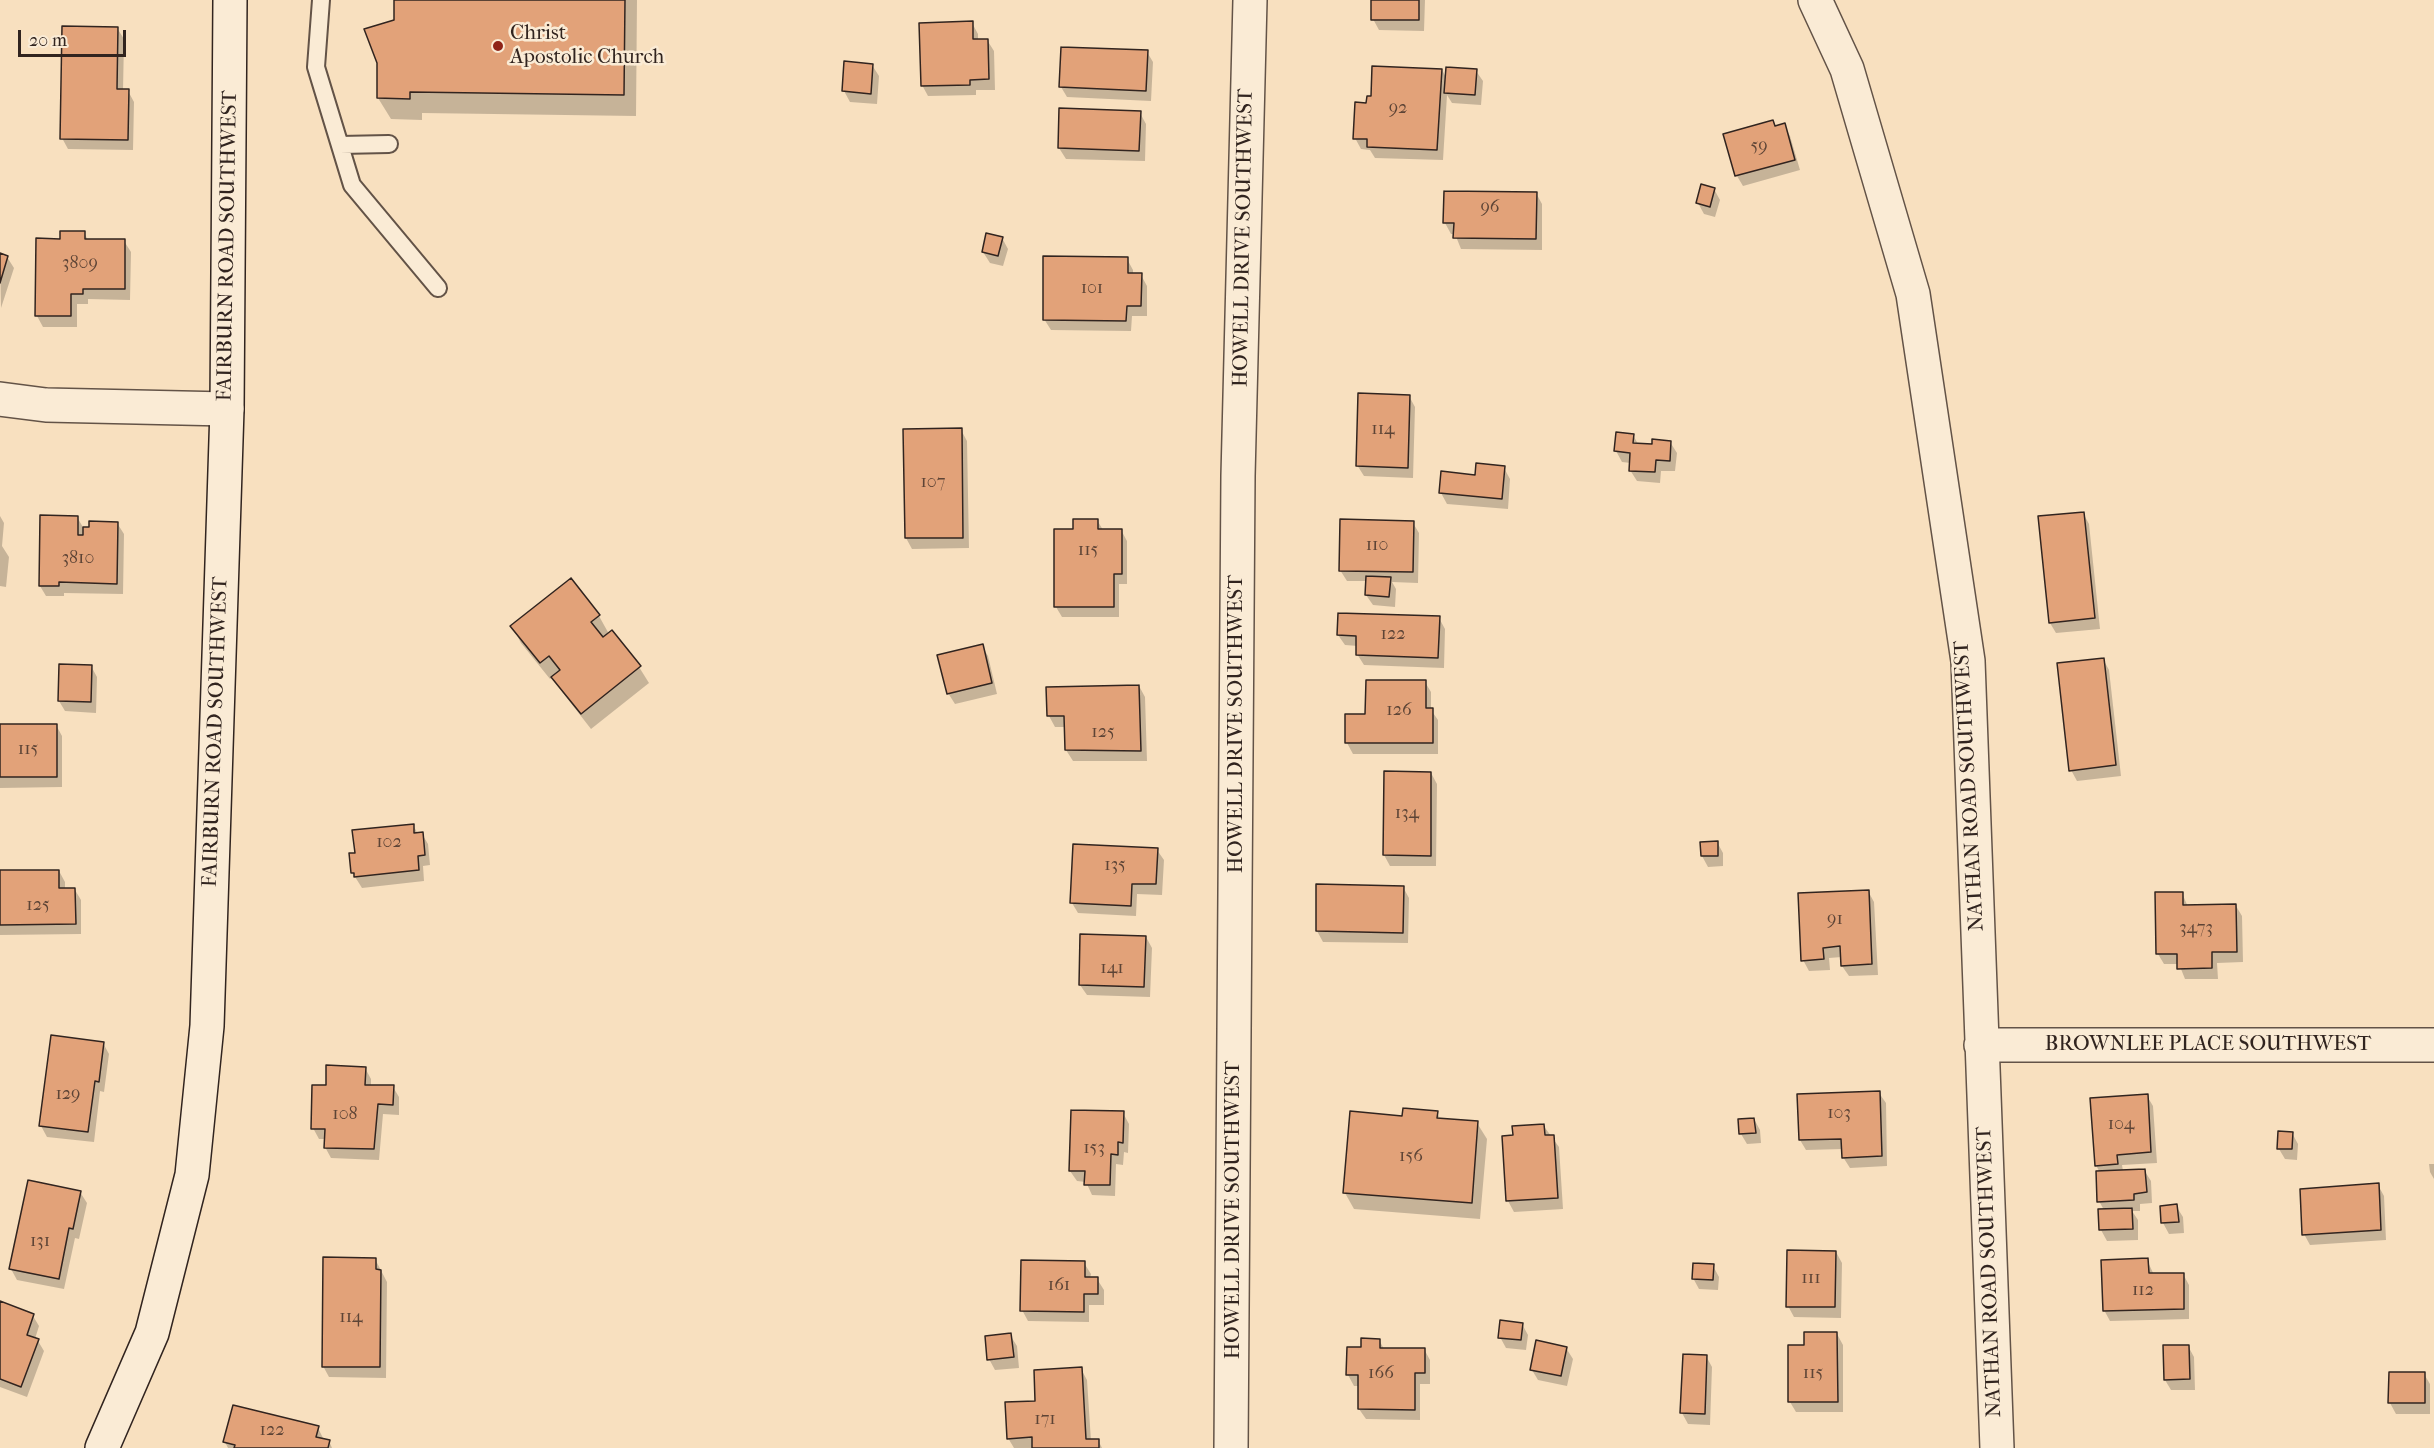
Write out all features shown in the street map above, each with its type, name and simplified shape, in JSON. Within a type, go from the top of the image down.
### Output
[{"type":"street","name":"FAIRBURN ROAD SOUTHWEST","points":[[102,1448],[152,1333],[192,1175],[207,1026],[227,409],[230,0]]},
{"type":"street","name":"HOWELL DRIVE SOUTHWEST","points":[[1231,1448],[1238,476],[1250,0]]},
{"type":"street","name":"NATHAN ROAD SOUTHWEST","points":[[1815,0],[1847,69],[1913,294],[1968,661],[1997,1448]]},
{"type":"street","points":[[0,399],[46,405],[227,409]]},
{"type":"street","name":"BROWNLEE PLACE SOUTHWEST","points":[[1981,1045],[2434,1045]]},
{"type":"lane","points":[[321,0],[316,67],[352,185],[438,288]]},
{"type":"lane","points":[[340,145],[389,144]]},
{"type":"building","name":"Christ Apostolic Church","points":[[394,0],[625,0],[624,95],[410,92],[410,99],[377,98],[377,63],[364,29],[394,20]]},
{"type":"building","points":[[1371,0],[1419,0],[1419,20],[1371,20]]},
{"type":"building","points":[[973,21],[973,39],[988,39],[989,79],[970,80],[970,85],[921,86],[919,23]]},
{"type":"building","points":[[62,26],[118,27],[117,89],[129,89],[128,140],[60,139]]},
{"type":"building","points":[[1061,47],[1148,50],[1146,91],[1059,87]]},
{"type":"building","points":[[844,61],[873,64],[871,94],[842,91]]},
{"type":"building","points":[[1372,66],[1442,69],[1437,150],[1367,147],[1367,139],[1353,139],[1355,102],[1366,103],[1367,96],[1371,96]]},
{"type":"building","points":[[1446,67],[1477,69],[1475,95],[1444,93]]},
{"type":"building","points":[[1059,108],[1141,111],[1139,151],[1058,148]]},
{"type":"building","points":[[1773,120],[1775,126],[1785,123],[1795,160],[1735,176],[1723,134]]},
{"type":"building","points":[[1701,184],[1715,188],[1710,207],[1696,203]]},
{"type":"building","points":[[1444,191],[1537,192],[1536,239],[1453,238],[1454,223],[1443,223]]},
{"type":"building","points":[[60,231],[85,231],[85,239],[125,239],[125,289],[83,289],[83,294],[71,294],[71,316],[35,316],[36,238],[60,239]]},
{"type":"building","points":[[986,233],[1003,237],[998,256],[982,252]]},
{"type":"building","points":[[0,253],[8,256],[0,283]]},
{"type":"building","points":[[1043,256],[1128,257],[1128,273],[1142,273],[1141,306],[1127,306],[1126,321],[1043,320]]},
{"type":"building","points":[[1358,393],[1410,395],[1408,468],[1356,466]]},
{"type":"building","points":[[962,428],[963,538],[905,538],[903,429]]},
{"type":"building","points":[[1616,432],[1634,434],[1633,443],[1652,444],[1652,439],[1671,441],[1670,461],[1656,460],[1655,472],[1629,471],[1630,453],[1614,451]]},
{"type":"building","points":[[1476,463],[1505,466],[1502,499],[1439,493],[1441,471],[1475,475]]},
{"type":"building","points":[[2084,512],[2095,618],[2049,623],[2038,516]]},
{"type":"building","points":[[40,515],[78,516],[78,535],[83,535],[83,527],[89,527],[89,521],[118,522],[117,584],[59,582],[59,586],[39,586]]},
{"type":"building","points":[[1073,519],[1098,519],[1098,529],[1122,529],[1122,574],[1114,574],[1114,607],[1054,607],[1054,529],[1073,529]]},
{"type":"building","points":[[1340,519],[1414,521],[1413,572],[1339,571]]},
{"type":"building","points":[[1366,576],[1391,577],[1389,597],[1365,595]]},
{"type":"building","points":[[571,578],[600,615],[591,622],[603,637],[612,630],[641,666],[581,714],[551,677],[560,670],[549,656],[540,663],[510,626]]},
{"type":"building","points":[[1338,613],[1440,616],[1438,658],[1356,655],[1356,636],[1337,635]]},
{"type":"building","points":[[983,644],[992,683],[947,694],[937,655]]},
{"type":"building","points":[[2104,658],[2116,765],[2069,771],[2057,663]]},
{"type":"building","points":[[59,664],[92,665],[91,702],[58,701]]},
{"type":"building","points":[[1366,680],[1426,680],[1426,708],[1433,708],[1433,743],[1345,743],[1345,714],[1365,714]]},
{"type":"building","points":[[1139,685],[1141,751],[1065,750],[1064,716],[1047,716],[1046,687]]},
{"type":"building","points":[[0,724],[57,724],[57,777],[0,777]]},
{"type":"building","points":[[1384,771],[1431,772],[1431,856],[1383,855]]},
{"type":"building","points":[[414,824],[414,833],[423,832],[425,855],[418,856],[419,870],[354,877],[354,873],[351,873],[349,853],[355,853],[352,830]]},
{"type":"building","points":[[1718,841],[1718,856],[1701,856],[1700,842]]},
{"type":"building","points":[[1073,844],[1158,848],[1156,884],[1132,884],[1131,906],[1070,903]]},
{"type":"building","points":[[0,870],[59,870],[59,888],[75,888],[76,924],[0,925]]},
{"type":"building","points":[[1316,884],[1404,886],[1403,933],[1316,931]]},
{"type":"building","points":[[1869,890],[1872,964],[1841,966],[1840,946],[1823,948],[1824,959],[1801,961],[1798,893]]},
{"type":"building","points":[[2155,892],[2183,892],[2183,905],[2236,904],[2237,952],[2212,952],[2212,968],[2177,969],[2177,954],[2156,954]]},
{"type":"building","points":[[1080,934],[1146,936],[1144,987],[1079,985]]},
{"type":"building","points":[[51,1035],[104,1042],[99,1082],[95,1081],[88,1132],[39,1126]]},
{"type":"building","points":[[326,1065],[366,1067],[365,1085],[394,1085],[393,1105],[378,1104],[374,1149],[324,1148],[325,1129],[311,1129],[312,1085],[326,1085]]},
{"type":"building","points":[[1880,1091],[1882,1156],[1842,1158],[1841,1139],[1799,1140],[1797,1094]]},
{"type":"building","points":[[2148,1094],[2151,1152],[2117,1155],[2118,1164],[2095,1166],[2090,1098]]},
{"type":"building","points":[[1403,1108],[1438,1111],[1437,1118],[1478,1121],[1472,1203],[1343,1193],[1350,1111],[1402,1116]]},
{"type":"building","points":[[1071,1110],[1124,1111],[1123,1143],[1118,1142],[1118,1155],[1111,1154],[1110,1185],[1084,1185],[1085,1171],[1069,1171]]},
{"type":"building","points":[[1754,1118],[1756,1133],[1739,1134],[1738,1119]]},
{"type":"building","points":[[1544,1124],[1545,1135],[1554,1135],[1558,1198],[1506,1201],[1502,1136],[1513,1135],[1512,1126]]},
{"type":"building","points":[[2278,1131],[2293,1132],[2292,1149],[2277,1149]]},
{"type":"building","points":[[2145,1169],[2147,1192],[2134,1194],[2134,1200],[2097,1202],[2096,1171]]},
{"type":"building","points":[[28,1180],[81,1191],[73,1229],[69,1228],[59,1279],[9,1269]]},
{"type":"building","points":[[2379,1183],[2381,1230],[2302,1235],[2300,1189]]},
{"type":"building","points":[[2177,1204],[2179,1222],[2161,1223],[2160,1206]]},
{"type":"building","points":[[2132,1208],[2133,1229],[2099,1230],[2098,1209]]},
{"type":"building","points":[[1787,1250],[1836,1251],[1835,1307],[1786,1307]]},
{"type":"building","points":[[323,1257],[376,1258],[376,1269],[381,1270],[380,1367],[322,1367]]},
{"type":"building","points":[[2148,1258],[2149,1273],[2184,1273],[2184,1309],[2103,1311],[2101,1260]]},
{"type":"building","points":[[1021,1260],[1085,1261],[1085,1277],[1098,1277],[1098,1294],[1084,1294],[1084,1312],[1020,1311]]},
{"type":"building","points":[[1693,1263],[1714,1264],[1713,1280],[1692,1279]]},
{"type":"building","points":[[0,1301],[34,1314],[27,1335],[39,1339],[21,1387],[0,1379]]},
{"type":"building","points":[[1500,1320],[1523,1323],[1521,1340],[1498,1338]]},
{"type":"building","points":[[1804,1332],[1837,1332],[1838,1402],[1788,1402],[1788,1345],[1804,1345]]},
{"type":"building","points":[[1011,1333],[1014,1357],[987,1360],[985,1336]]},
{"type":"building","points":[[1361,1338],[1380,1339],[1380,1348],[1425,1348],[1425,1373],[1415,1373],[1415,1410],[1358,1409],[1358,1375],[1346,1375],[1347,1347],[1361,1347]]},
{"type":"building","points":[[1536,1340],[1567,1347],[1561,1376],[1530,1370]]},
{"type":"building","points":[[2163,1345],[2189,1345],[2190,1379],[2164,1380]]},
{"type":"building","points":[[1683,1354],[1707,1355],[1705,1414],[1680,1413]]},
{"type":"building","points":[[1082,1367],[1086,1439],[1099,1439],[1099,1448],[1032,1448],[1032,1437],[1007,1439],[1005,1402],[1035,1401],[1034,1370]]},
{"type":"building","points":[[2389,1372],[2425,1372],[2425,1403],[2388,1403]]},
{"type":"building","points":[[233,1405],[319,1426],[316,1437],[330,1440],[328,1448],[234,1448],[235,1445],[223,1442]]},
{"type":"place","name":"Christ Apostolic Church","points":[[498,46]]}]
